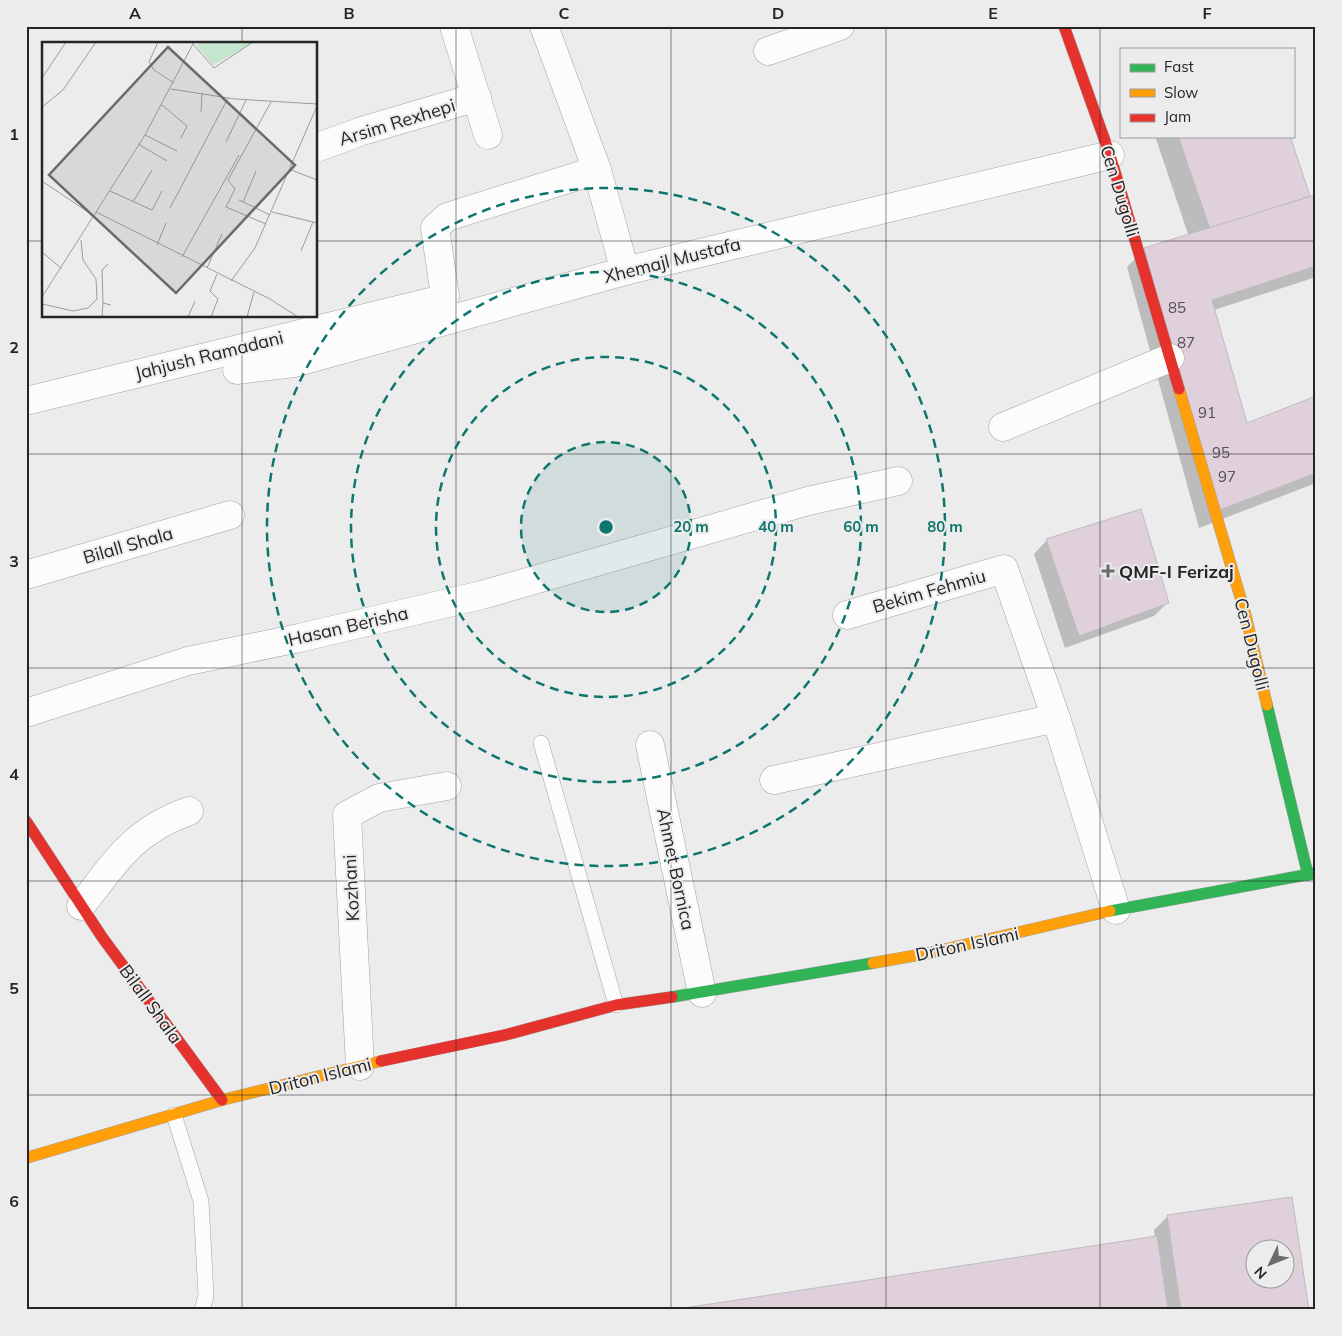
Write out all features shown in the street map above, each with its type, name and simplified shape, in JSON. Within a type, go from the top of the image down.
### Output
[{"type":"street","name":"Arsim Rexhepi","points":[[454,26],[488,135]]},
{"type":"street","points":[[544,26],[597,170],[625,271]]},
{"type":"street","points":[[768,52],[840,26]]},
{"type":"street","name":"Cen Dugolli","points":[[1064,26],[1110,155],[1245,613],[1312,874]]},
{"type":"street","name":"Arsim Rexhepi","points":[[318,147],[362,131],[477,96]]},
{"type":"street","name":"Xhemajl Mustafa","points":[[236,370],[294,363],[625,271],[1110,155]]},
{"type":"street","name":"Jahjush Ramadani","points":[[26,401],[297,333],[438,300],[445,296],[435,228],[448,217],[597,170]]},
{"type":"street","points":[[1003,427],[1170,358]]},
{"type":"street","name":"Hasan Berisha","points":[[26,713],[188,661],[299,638],[482,595],[670,539],[808,501],[898,481]]},
{"type":"street","name":"Bilall Shala","points":[[26,575],[230,515]]},
{"type":"street","name":"Bekim Fehmiu","points":[[847,615],[1004,569],[1056,718],[1116,910]]},
{"type":"street","points":[[774,780],[1056,718]]},
{"type":"street","name":"Ahmet Bornica","points":[[650,745],[702,993]]},
{"type":"street","name":"Kozhani","points":[[360,1066],[347,815],[379,798],[448,786]]},
{"type":"street","points":[[81,906],[121,854],[138,837],[171,818],[189,812]]},
{"type":"street","name":"Bilall Shala","points":[[26,821],[81,906],[222,1100]]},
{"type":"street","name":"Driton Islami","points":[[26,1158],[222,1100],[360,1066],[505,1036],[616,1005],[702,993],[929,953],[1116,910],[1312,874]]},
{"type":"lane","points":[[540,743],[616,1005]]},
{"type":"lane","points":[[174,1115],[201,1201],[206,1296],[202,1310]]},
{"type":"building","points":[[1179,138],[1291,138],[1310,196],[1210,229]]},
{"type":"building","points":[[1315,195],[1316,266],[1212,300],[1247,423],[1316,396],[1316,473],[1217,511],[1144,248]]},
{"type":"building","name":"QMF-I Ferizaj","points":[[1141,509],[1169,603],[1079,636],[1046,539]]},
{"type":"building","points":[[1292,1197],[1309,1310],[1181,1310],[1167,1215]]},
{"type":"building","points":[[1157,1236],[1168,1310],[671,1310]]},
{"type":"traffic: fast","points":[[1267,705],[1308,875]]},
{"type":"traffic: fast","points":[[1110,911],[1316,873]]},
{"type":"traffic: fast","points":[[672,997],[873,963]]},
{"type":"traffic: slow","points":[[1179,389],[1245,613],[1267,705]]},
{"type":"traffic: slow","points":[[873,963],[929,953],[1110,911]]},
{"type":"traffic: slow","points":[[26,1158],[222,1100],[381,1061]]},
{"type":"traffic: jam","points":[[1064,26],[1110,155],[1179,389]]},
{"type":"traffic: jam","points":[[26,821],[102,937],[222,1100]]},
{"type":"traffic: jam","points":[[381,1061],[505,1035],[616,1005],[672,997]]},
{"type":"place","name":"QMF-I Ferizaj","points":[[1108,571]]}]
